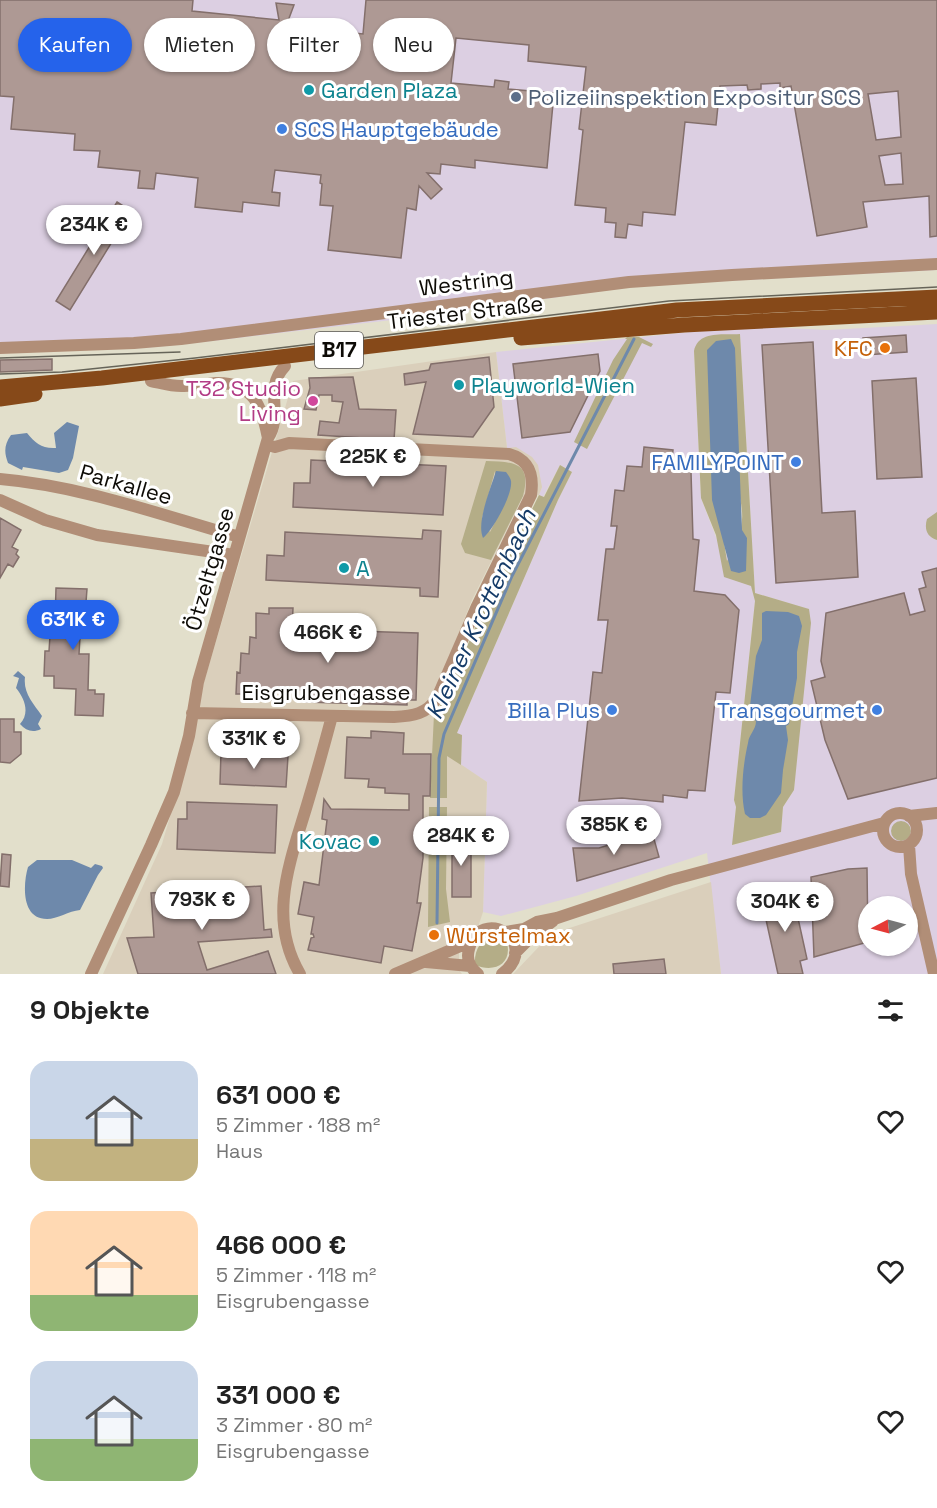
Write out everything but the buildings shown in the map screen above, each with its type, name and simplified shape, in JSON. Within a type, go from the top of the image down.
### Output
[{"type":"main road","name":"Triester Straße","points":[[0,387],[102,378],[677,310],[937,297]]},
{"type":"main road","name":"Triester Straße","points":[[0,399],[503,340],[639,328],[937,312]]},
{"type":"street","name":"Westring","points":[[0,348],[181,339],[629,282],[937,264]]},
{"type":"street","name":"Ötzeltgasse","points":[[92,974],[166,811],[184,757],[198,682],[239,537],[268,441],[274,429],[273,387],[277,374],[285,366]]},
{"type":"street","name":"Ötzeltgasse","points":[[151,381],[182,387],[219,383],[239,387],[256,399],[263,412],[268,441]]},
{"type":"street","name":"Eisgrubengasse","points":[[192,712],[407,717],[421,714],[431,708],[531,495],[532,478],[526,462],[509,454],[289,444],[275,447],[268,441]]},
{"type":"street","name":"Parkallee","points":[[0,479],[65,488],[239,537]]},
{"type":"street","points":[[0,500],[45,520],[97,535],[234,555]]},
{"type":"street","points":[[300,974],[291,959],[286,942],[282,902],[287,873],[332,716]]},
{"type":"street","points":[[902,846],[886,840],[884,829],[892,815],[898,813],[909,816],[937,814]]},
{"type":"street","points":[[917,830],[937,814]]},
{"type":"street","points":[[902,846],[916,836],[914,820],[909,816]]},
{"type":"street","points":[[506,932],[524,929],[537,922],[557,918],[671,880],[833,836],[884,829]]},
{"type":"street","points":[[902,846],[911,874],[934,974]]},
{"type":"street","points":[[502,974],[509,968],[515,953],[557,918]]},
{"type":"street","points":[[395,974],[472,941],[484,930],[499,928],[506,932],[512,938],[515,953]]},
{"type":"street","points":[[472,941],[468,950],[474,970]]},
{"type":"street","points":[[425,962],[442,962],[474,970]]},
{"type":"shaded area","points":[[0,0],[937,0],[937,270],[645,285],[392,320],[212,341],[144,348],[0,352]]},
{"type":"shaded area","points":[[937,324],[937,974],[721,974],[707,853],[576,896],[501,916],[483,912],[487,782],[461,765],[462,736],[457,733],[572,472],[560,465],[543,497],[539,495],[542,487],[507,448],[496,352],[748,326],[827,330]],"holes":[[[740,334],[755,593],[808,609],[794,790],[783,807],[781,832],[733,845],[736,806],[734,800],[755,601],[751,586],[719,545],[701,498],[694,351]]]},
{"type":"shaded area","points":[[719,334],[740,334],[755,593],[809,609],[811,623],[794,790],[783,807],[781,832],[732,845],[736,807],[734,800],[755,601],[751,586],[724,577],[716,535],[701,498],[694,351],[696,344],[706,337]],"holes":[[[740,498],[742,524],[727,561],[723,536]]]},
{"type":"shaded area","points":[[627,337],[639,337],[653,344],[651,347],[642,343],[587,449],[574,442],[613,360]]},
{"type":"shaded area","points":[[496,352],[507,448],[516,447],[532,457],[538,465],[542,487],[539,495],[523,497],[472,600],[431,702],[447,755],[487,782],[483,912],[478,927],[459,942],[459,970],[462,974],[103,974],[162,844],[190,748],[204,682],[293,381]]},
{"type":"shaded area","points":[[486,461],[505,462],[518,466],[523,470],[525,476],[523,496],[491,560],[465,553],[461,544]],"holes":[[[495,471],[495,522],[490,532],[482,518]]]},
{"type":"shaded area","points":[[560,465],[572,472],[457,733],[462,735],[461,765],[447,756],[447,798],[430,798],[434,714],[442,703],[479,619],[539,495],[544,497]]},
{"type":"shaded area","points":[[937,512],[937,540],[929,535],[926,526],[927,519]]},
{"type":"shaded area","points":[[429,807],[447,807],[446,889],[450,922],[428,927]]},
{"type":"shaded area","points":[[901,821],[908,824],[911,831],[908,838],[901,841],[894,838],[891,831],[894,824]]},
{"type":"shaded area","points":[[711,882],[721,974],[513,974],[551,934]]},
{"type":"shaded area","points":[[494,935],[506,940],[508,948],[505,960],[496,967],[490,968],[475,965],[479,946]]},
{"type":"water","points":[[731,339],[735,348],[742,530],[747,538],[746,571],[739,573],[731,571],[712,500],[707,350],[716,341]]},
{"type":"water","points":[[67,422],[79,426],[73,458],[68,470],[59,473],[23,467],[22,470],[8,463],[5,449],[11,435],[27,433],[39,445],[56,448],[54,433]]},
{"type":"water","points":[[496,471],[506,472],[511,480],[511,487],[502,511],[483,538],[481,523]]},
{"type":"water","points":[[766,611],[788,612],[799,616],[802,626],[797,652],[797,678],[789,724],[786,726],[788,740],[781,793],[766,815],[760,818],[750,818],[745,814],[743,778],[749,740],[756,724],[749,714],[756,656],[762,640],[762,613]]},
{"type":"water","points":[[18,671],[25,677],[27,693],[42,716],[38,724],[41,729],[30,731],[20,724],[26,711],[24,701],[16,688],[19,678],[13,676]]},
{"type":"water","points":[[37,860],[72,860],[91,868],[95,864],[103,868],[80,910],[47,919],[32,913],[26,899],[25,882],[28,867]]},
{"type":"waterway","name":"Kleiner Krottenbach","points":[[437,923],[439,758],[444,734],[512,576],[634,339]]},
{"type":"tram line","points":[[0,374],[62,372],[195,358],[669,301],[937,287]]},
{"type":"tram line","points":[[0,358],[180,352]]},
{"type":"place","name":"Garden Plaza","points":[[309,90]]},
{"type":"place","name":"Polizeiinspektion Expositur SCS","points":[[516,97]]},
{"type":"place","name":"SCS Hauptgebäude","points":[[282,129]]},
{"type":"place","name":"KFC","points":[[885,348]]},
{"type":"place","name":"Playworld-Wien","points":[[459,385]]},
{"type":"place","name":"T32 Studio Living","points":[[313,401]]},
{"type":"place","name":"FAMILYPOINT","points":[[796,462]]},
{"type":"place","name":"A","points":[[344,568]]},
{"type":"place","name":"Billa Plus","points":[[612,710]]},
{"type":"place","name":"Transgourmet","points":[[877,710]]},
{"type":"place","name":"Kovac","points":[[374,841]]},
{"type":"place","name":"Würstelmax","points":[[434,935]]}]
